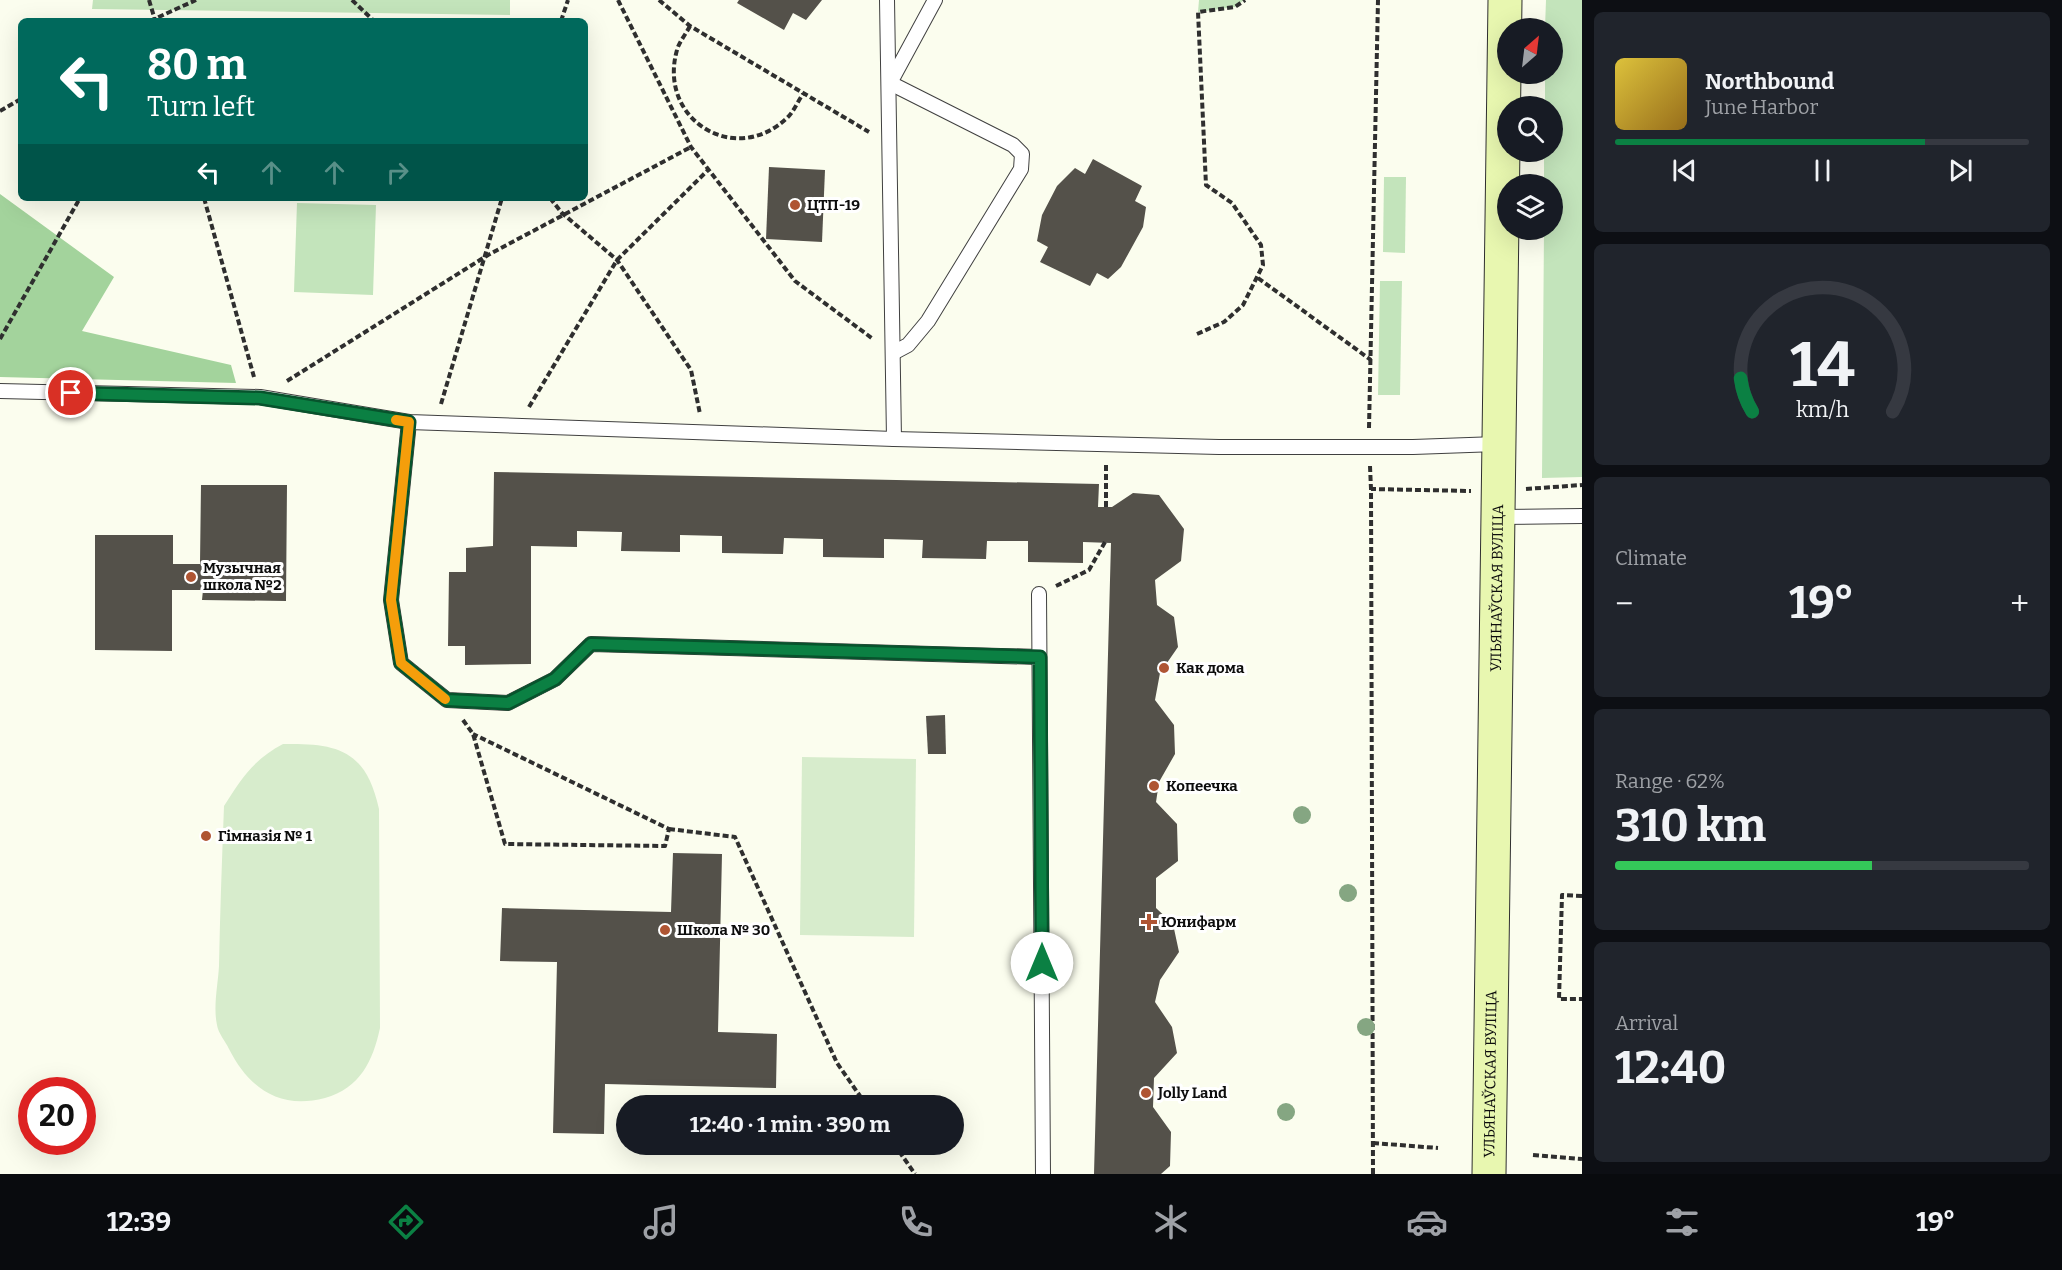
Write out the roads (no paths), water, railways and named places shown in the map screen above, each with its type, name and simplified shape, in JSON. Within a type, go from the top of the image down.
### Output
[{"type":"main road","name":"УЛЬЯНАЎСКАЯ ВУЛІЦА","points":[[1489,1174],[1496,504],[1505,0]]},
{"type":"lane","points":[[886,0],[890,83],[894,439]]},
{"type":"lane","points":[[890,83],[935,0]]},
{"type":"lane","points":[[890,83],[1013,145],[1022,154],[1021,169],[928,321],[908,345],[893,353]]},
{"type":"lane","points":[[0,391],[260,398],[409,422],[1107,445],[1369,447],[1497,444]]},
{"type":"lane","points":[[409,422],[391,600],[401,663],[447,700],[508,703],[555,679],[591,644],[1040,657]]},
{"type":"lane","points":[[1496,504],[1582,516]]},
{"type":"lane","points":[[1039,594],[1043,1174]]},
{"type":"place","name":"ЦТП-19","points":[[795,205]]},
{"type":"place","name":"Музычная школа №2","points":[[191,577]]},
{"type":"place","name":"Как дома","points":[[1164,668]]},
{"type":"place","name":"Копеечка","points":[[1154,786]]},
{"type":"place","name":"Гімназія № 1","points":[[206,836]]},
{"type":"place","name":"Юнифарм","points":[[1149,922]]},
{"type":"place","name":"Школа № 30","points":[[665,930]]},
{"type":"place","name":"Jolly Land","points":[[1146,1093]]}]
